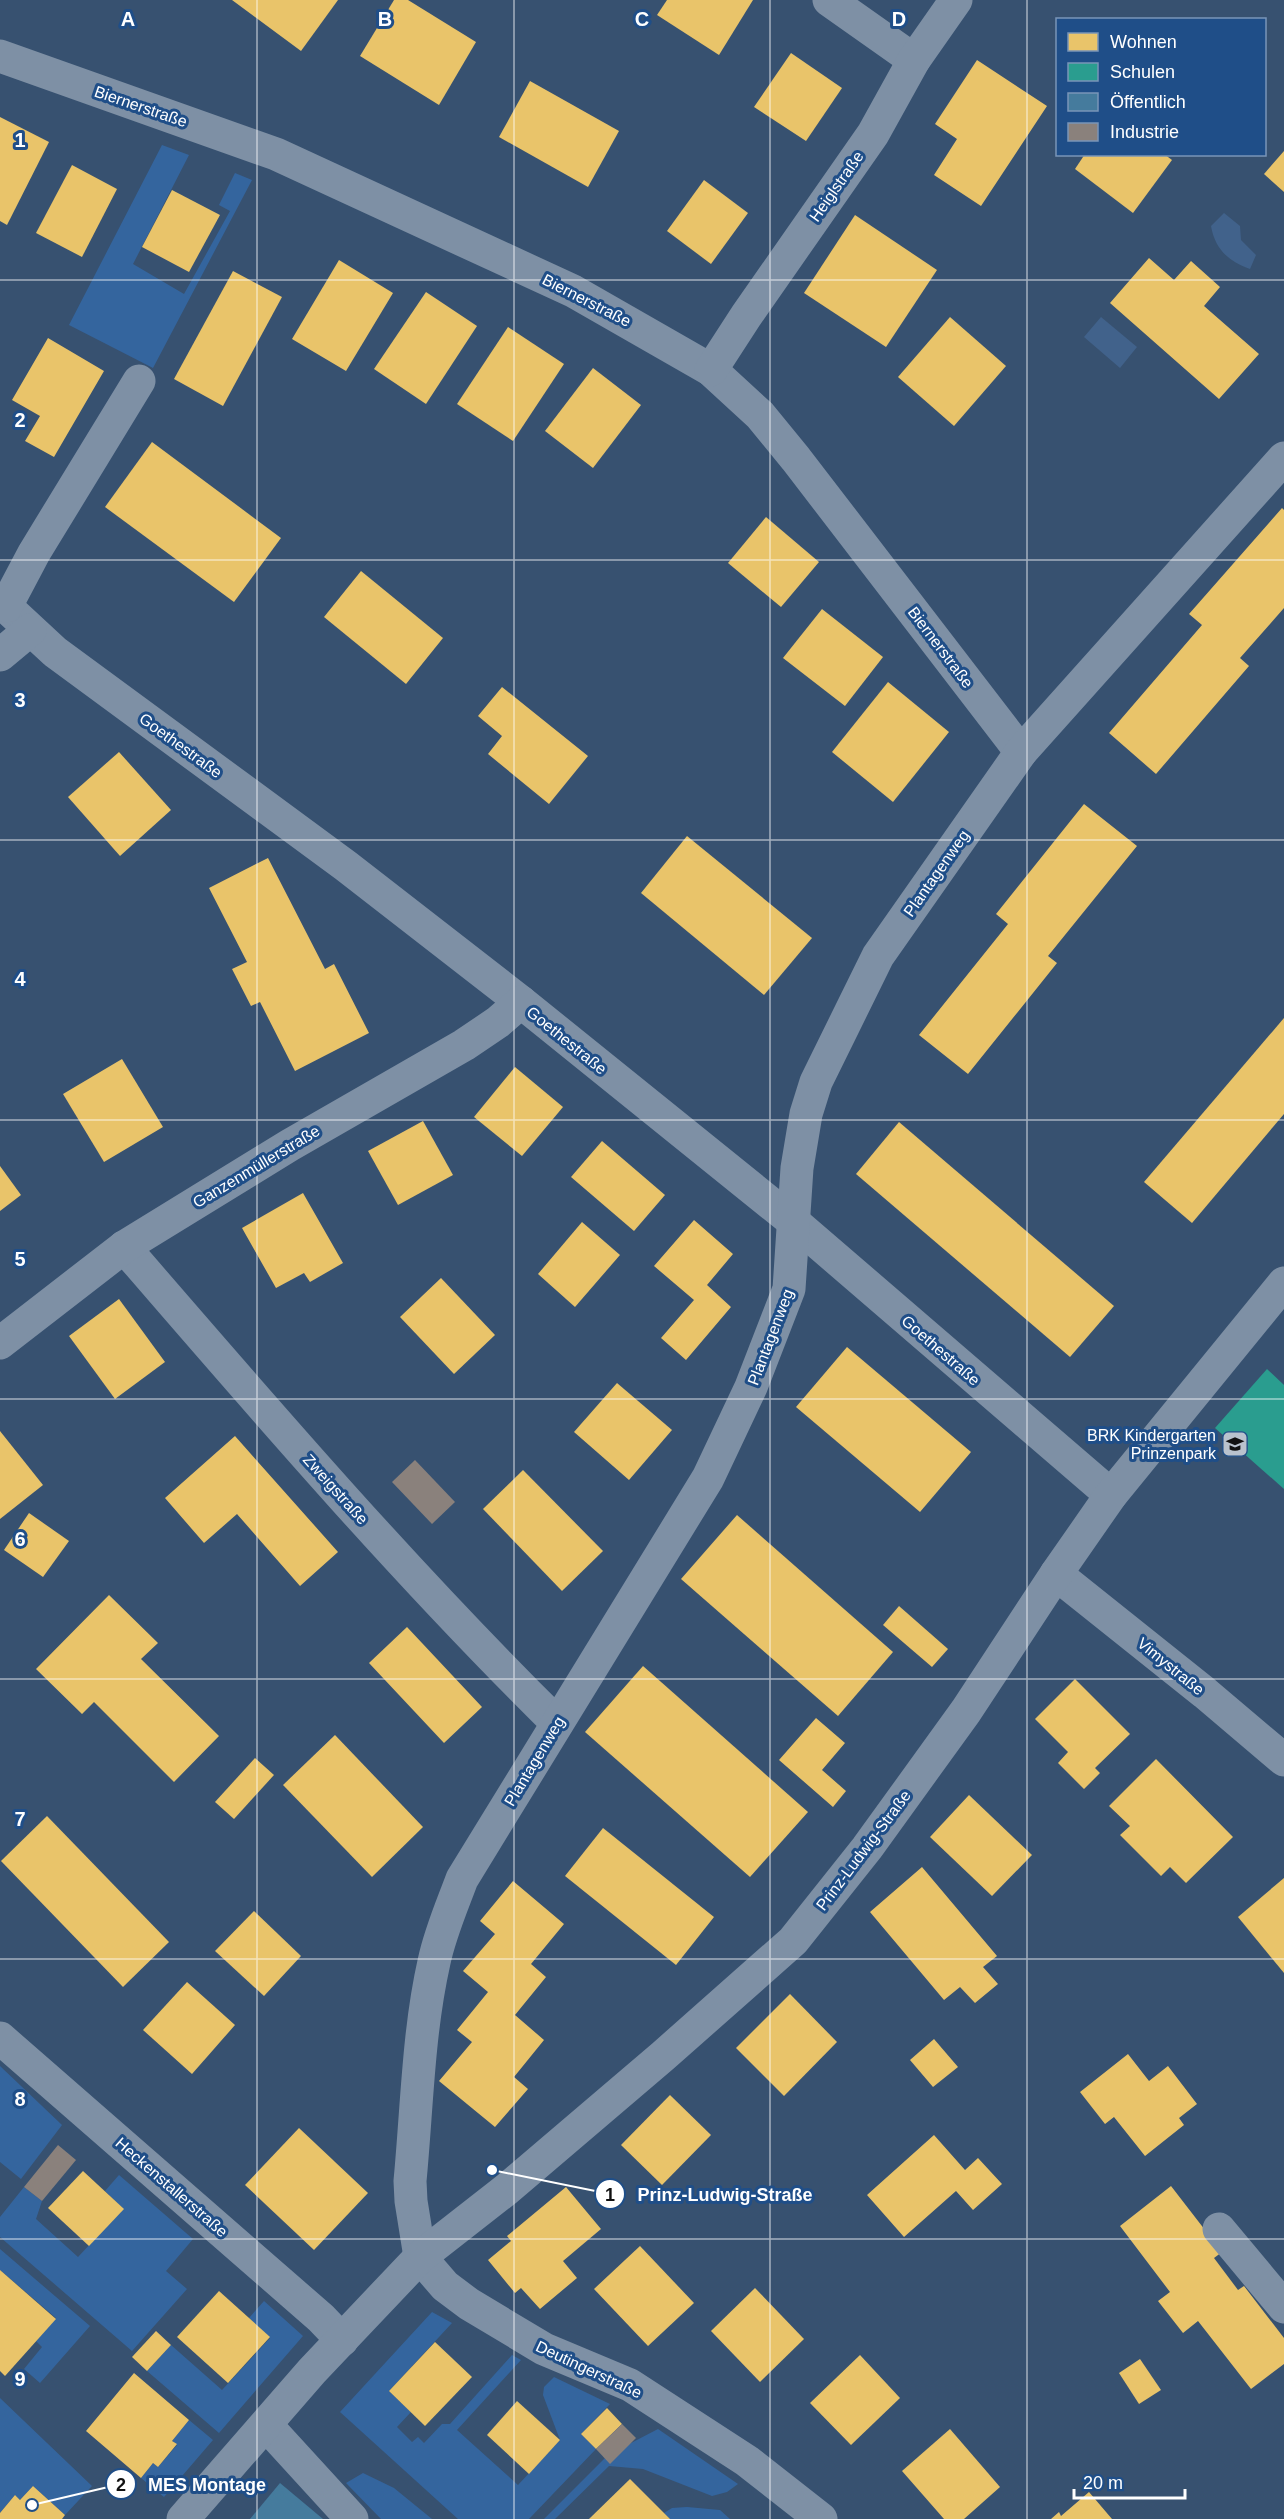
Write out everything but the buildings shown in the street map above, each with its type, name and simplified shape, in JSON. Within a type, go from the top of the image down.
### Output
[{"type":"street","points":[[829,0],[914,60]]},
{"type":"street","name":"Heiglstraße","points":[[711,370],[873,134],[914,60],[956,0]]},
{"type":"street","name":"Biernerstraße","points":[[0,56],[276,154],[573,291],[711,370],[760,415],[796,459],[1021,752]]},
{"type":"street","name":"Goethestraße","points":[[139,381],[3,604],[55,652],[337,860],[521,1002],[795,1223],[1110,1496]]},
{"type":"street","name":"Plantagenweg","points":[[420,2257],[410,2181],[424,2017],[434,1960],[462,1879],[708,1478],[751,1387],[789,1289],[797,1168],[806,1114],[816,1082],[842,1026],[878,956],[1021,752],[1284,458]]},
{"type":"street","points":[[0,655],[30,630]]},
{"type":"street","name":"Ganzenmüllerstraße","points":[[0,1343],[124,1247],[290,1145],[464,1045],[498,1022],[521,1002]]},
{"type":"street","name":"Zweigstraße","points":[[124,1247],[279,1426],[410,1569],[557,1723]]},
{"type":"street","name":"Prinz-Ludwig-Straße","points":[[183,2519],[342,2340],[420,2257],[551,2152],[793,1941],[867,1848],[966,1712],[1110,1496],[1284,1283]]},
{"type":"street","name":"Vimystraße","points":[[1056,1574],[1284,1760]]},
{"type":"street","name":"Heckenstallerstraße","points":[[0,2038],[321,2318],[342,2340]]},
{"type":"street","points":[[1219,2229],[1284,2307]]},
{"type":"street","name":"Deutingerstraße","points":[[420,2257],[445,2286],[469,2304],[544,2349],[630,2385],[747,2461],[821,2519]]},
{"type":"street","points":[[266,2425],[352,2519]]},
{"type":"shaded area","points":[[162,145],[189,155],[133,264],[184,294],[230,211],[219,205],[235,173],[252,180],[153,368],[69,325]]},
{"type":"shaded area","points":[[1224,213],[1240,226],[1241,240],[1256,255],[1250,269],[1229,258],[1219,248],[1211,226]]},
{"type":"shaded area","points":[[1101,317],[1137,347],[1120,368],[1084,337]]},
{"type":"shaded area","points":[[0,2066],[62,2125],[21,2179],[0,2162]]},
{"type":"shaded area","points":[[119,2175],[193,2239],[166,2271],[187,2289],[132,2351],[0,2237],[0,2217],[24,2187],[42,2201],[36,2219],[78,2257],[123,2209],[105,2191]]},
{"type":"shaded area","points":[[0,2249],[90,2326],[40,2383],[24,2369],[42,2347],[36,2341],[56,2318],[0,2270]]},
{"type":"shaded area","points":[[264,2301],[303,2336],[219,2433],[147,2371],[171,2345],[222,2390],[270,2338],[249,2318]]},
{"type":"shaded area","points":[[432,2312],[452,2323],[389,2391],[411,2412],[397,2427],[412,2442],[418,2437],[424,2443],[442,2424],[450,2424],[512,2355],[521,2360],[457,2430],[518,2485],[560,2440],[543,2395],[544,2387],[554,2377],[610,2404],[581,2434],[596,2449],[529,2519],[458,2519],[340,2412]]},
{"type":"shaded area","points":[[0,2398],[92,2486],[65,2515],[33,2486],[20,2500],[15,2495],[0,2513]]},
{"type":"shaded area","points":[[189,2420],[213,2440],[164,2497],[141,2478],[153,2463],[158,2467],[177,2445],[172,2441]]},
{"type":"shaded area","points":[[658,2429],[738,2484],[727,2492],[712,2496],[643,2469],[609,2466],[555,2519],[544,2519],[608,2455]]},
{"type":"shaded area","points":[[363,2473],[394,2488],[432,2519],[381,2519],[346,2483]]},
{"type":"shaded area","points":[[672,2508],[720,2510],[730,2519],[670,2519],[664,2513]]},
{"type":"place","name":"BRK Kindergarten Prinzenpark","points":[[1235,1444]]},
{"type":"place","name":"Prinz-Ludwig-Straße","points":[[492,2170]]},
{"type":"place","name":"MES Montage","points":[[32,2505]]}]
